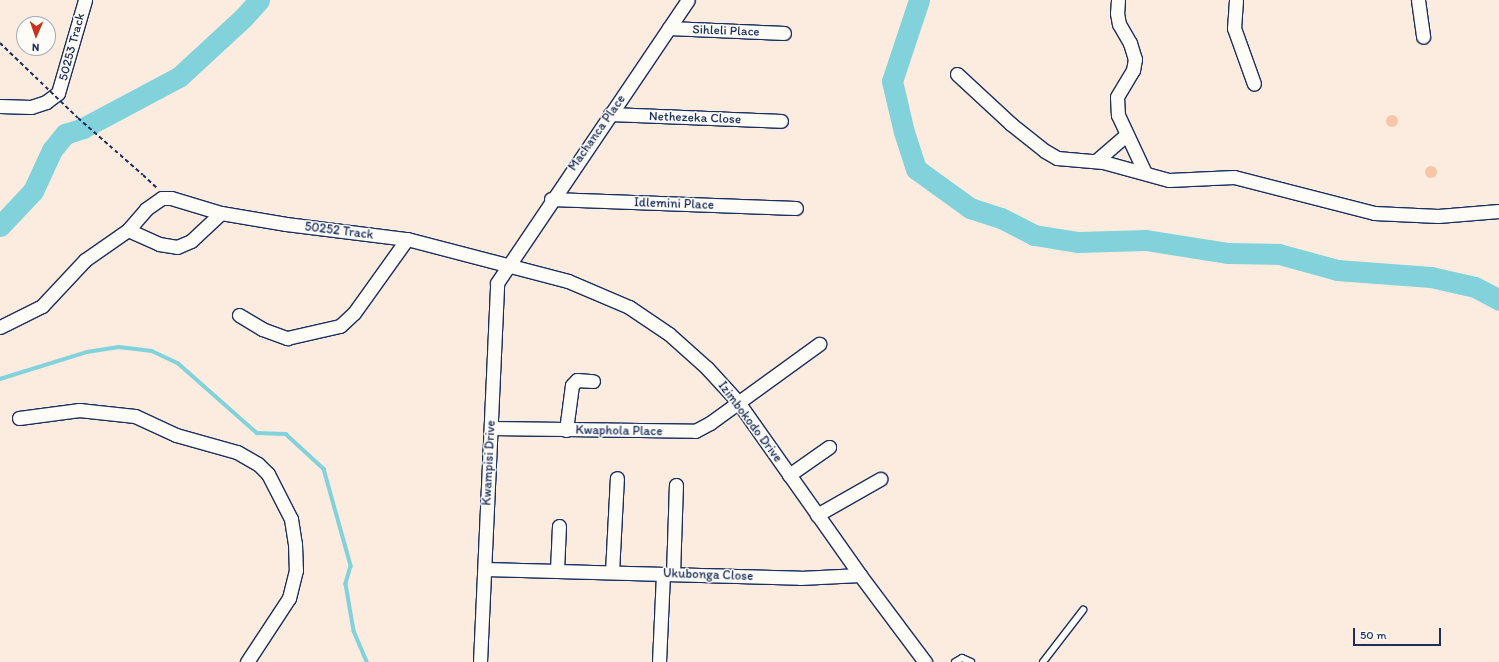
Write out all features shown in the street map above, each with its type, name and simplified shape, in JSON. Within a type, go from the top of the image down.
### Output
[{"type":"street","name":"50253 Track","points":[[0,106],[31,107],[46,102],[58,93],[64,79],[86,0]]},
{"type":"street","name":"Machanca Place","points":[[506,266],[688,0]]},
{"type":"street","points":[[1118,0],[1117,13],[1119,24],[1132,47],[1135,59],[1133,70],[1117,97],[1118,115],[1125,136],[1145,173]]},
{"type":"street","points":[[1236,0],[1234,28],[1254,84]]},
{"type":"street","points":[[1418,0],[1423,37]]},
{"type":"street","name":"Sihleli Place","points":[[669,28],[784,33]]},
{"type":"street","points":[[957,74],[1045,151],[1071,160],[1096,161],[1169,180],[1234,178],[1374,213],[1438,216],[1499,211]]},
{"type":"street","name":"Nethezeka Close","points":[[610,114],[781,121]]},
{"type":"street","points":[[1096,161],[1125,136]]},
{"type":"street","name":"50252 Track","points":[[128,230],[152,204],[162,198],[171,198],[221,213],[322,230],[407,239],[506,266]]},
{"type":"street","name":"Idlemini Place","points":[[551,200],[796,208]]},
{"type":"street","points":[[0,327],[42,306],[85,260],[128,230],[159,244],[177,247],[190,241],[221,213]]},
{"type":"street","points":[[239,315],[283,338],[340,326],[354,313],[407,239]]},
{"type":"street","name":"Izimbokodo Drive","points":[[506,266],[568,281],[629,307],[687,348],[738,402],[860,575],[925,662]]},
{"type":"street","name":"Kwampisi Drive","points":[[480,662],[496,290],[506,266]]},
{"type":"street","name":"Kwaphola Place","points":[[491,428],[695,431],[710,423],[819,344]]},
{"type":"street","points":[[566,430],[572,384],[577,380],[594,381]]},
{"type":"street","points":[[19,418],[79,410],[120,414],[150,422],[176,435],[237,452],[258,464],[275,484],[286,506],[293,530],[296,570],[289,598],[247,662]]},
{"type":"street","points":[[789,475],[829,447]]},
{"type":"street","points":[[612,572],[617,478]]},
{"type":"street","points":[[817,515],[880,479]]},
{"type":"street","points":[[659,662],[676,485]]},
{"type":"street","points":[[557,570],[559,526]]},
{"type":"street","name":"Ukubonga Close","points":[[485,569],[800,578],[860,575]]},
{"type":"lane","points":[[1043,662],[1083,610]]},
{"type":"lane","points":[[955,662],[962,658],[971,662]]},
{"type":"path","points":[[0,43],[78,118],[143,175]]},
{"type":"building","points":[[1392,115],[1396,117],[1398,121],[1396,125],[1392,127],[1388,125],[1386,121],[1388,117]]},
{"type":"building","points":[[1431,166],[1435,168],[1437,172],[1435,176],[1431,178],[1427,176],[1425,172],[1427,168]]},
{"type":"waterway","points":[[0,226],[33,191],[52,150],[65,134],[83,128],[179,77],[243,18],[259,0]]},
{"type":"waterway","points":[[919,0],[892,81],[904,132],[916,169],[970,208],[1001,218],[1034,235],[1078,242],[1146,240],[1227,253],[1279,254],[1337,270],[1431,277],[1475,287],[1499,300]]},
{"type":"waterway","points":[[0,379],[87,352],[119,347],[152,351],[178,363],[257,433],[286,434],[324,469],[351,566],[346,584],[354,631],[367,662]]}]
